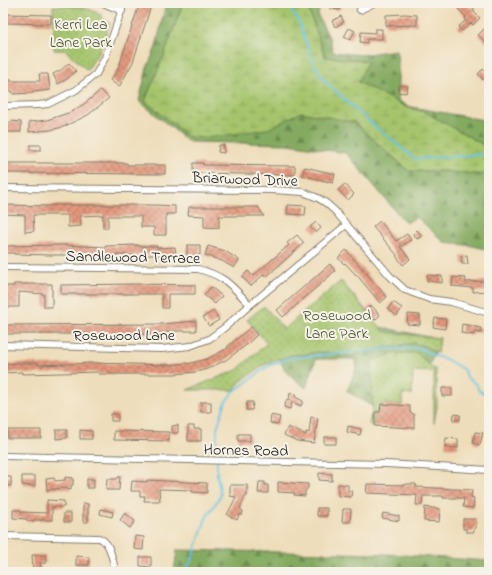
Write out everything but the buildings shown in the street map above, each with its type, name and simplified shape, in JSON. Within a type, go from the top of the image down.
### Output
[{"type":"street","points":[[103,3],[122,10]]},
{"type":"street","points":[[3,106],[48,104],[81,86],[96,74],[105,58],[124,3]]},
{"type":"street","points":[[360,10],[374,3]]},
{"type":"street","name":"Briarwood Drive","points":[[3,188],[295,191],[318,198],[335,211],[390,276],[405,290],[429,299],[451,302],[489,313]]},
{"type":"street","name":"Rosewood Lane","points":[[3,345],[162,348],[184,347],[202,342],[215,336],[346,225]]},
{"type":"street","name":"Sandlewood Terrace","points":[[3,267],[198,269],[210,272],[222,278],[250,305]]},
{"type":"street","name":"Hornes Road","points":[[3,456],[386,464],[489,470]]},
{"type":"street","points":[[3,536],[99,538],[107,545],[114,565]]},
{"type":"green space","points":[[166,3],[183,3],[163,58],[145,101],[189,137],[268,129],[301,112],[354,122],[409,171],[443,171],[489,175],[489,250],[444,242],[417,217],[406,223],[346,153],[289,144],[189,142],[139,101],[147,68],[156,47]]},
{"type":"green space","points":[[183,3],[306,3],[325,57],[368,61],[358,82],[406,107],[425,112],[489,148],[489,175],[443,171],[409,171],[354,122],[301,112],[268,129],[205,138],[189,137],[145,101],[163,58]]},
{"type":"green space","points":[[306,3],[320,3],[318,16],[330,39],[333,52],[361,55],[396,50],[398,69],[398,100],[407,106],[489,121],[489,148],[425,112],[406,107],[358,82],[367,61],[325,57]]},
{"type":"green space","name":"Kerri Lea Lane Park","points":[[53,6],[85,8],[97,12],[102,16],[102,19],[110,23],[99,52],[87,70],[65,50],[54,50]]},
{"type":"green space","name":"Rosewood Lane Park","points":[[341,281],[380,327],[424,336],[437,350],[429,365],[424,359],[371,361],[373,407],[347,391],[357,366],[354,359],[316,359],[306,388],[285,371],[280,359],[318,304]]},
{"type":"green space","name":"Rosewood Lane Park","points":[[341,281],[384,332],[440,338],[438,353],[414,343],[397,347],[364,351],[353,356],[340,356],[333,353],[317,352],[293,355],[262,366],[240,382],[234,390],[187,390],[237,370],[267,343],[247,320],[264,306],[284,329]]},
{"type":"green space","points":[[417,353],[436,370],[437,407],[434,423],[434,372],[413,371],[412,395],[402,394],[402,405],[381,404],[380,412],[375,412],[375,426],[369,424],[373,407],[371,361],[393,354]]},
{"type":"green space","points":[[177,550],[387,554],[489,561],[489,572],[174,572]]},
{"type":"waterway","points":[[287,3],[298,20],[314,64],[323,79],[358,112],[415,159],[489,154]]},
{"type":"waterway","points":[[183,572],[191,562],[206,518],[221,495],[217,475],[217,428],[226,401],[233,392],[268,366],[289,358],[386,349],[421,348],[431,355],[446,359],[464,370],[467,378],[476,384],[479,391],[487,394],[489,398]]}]
